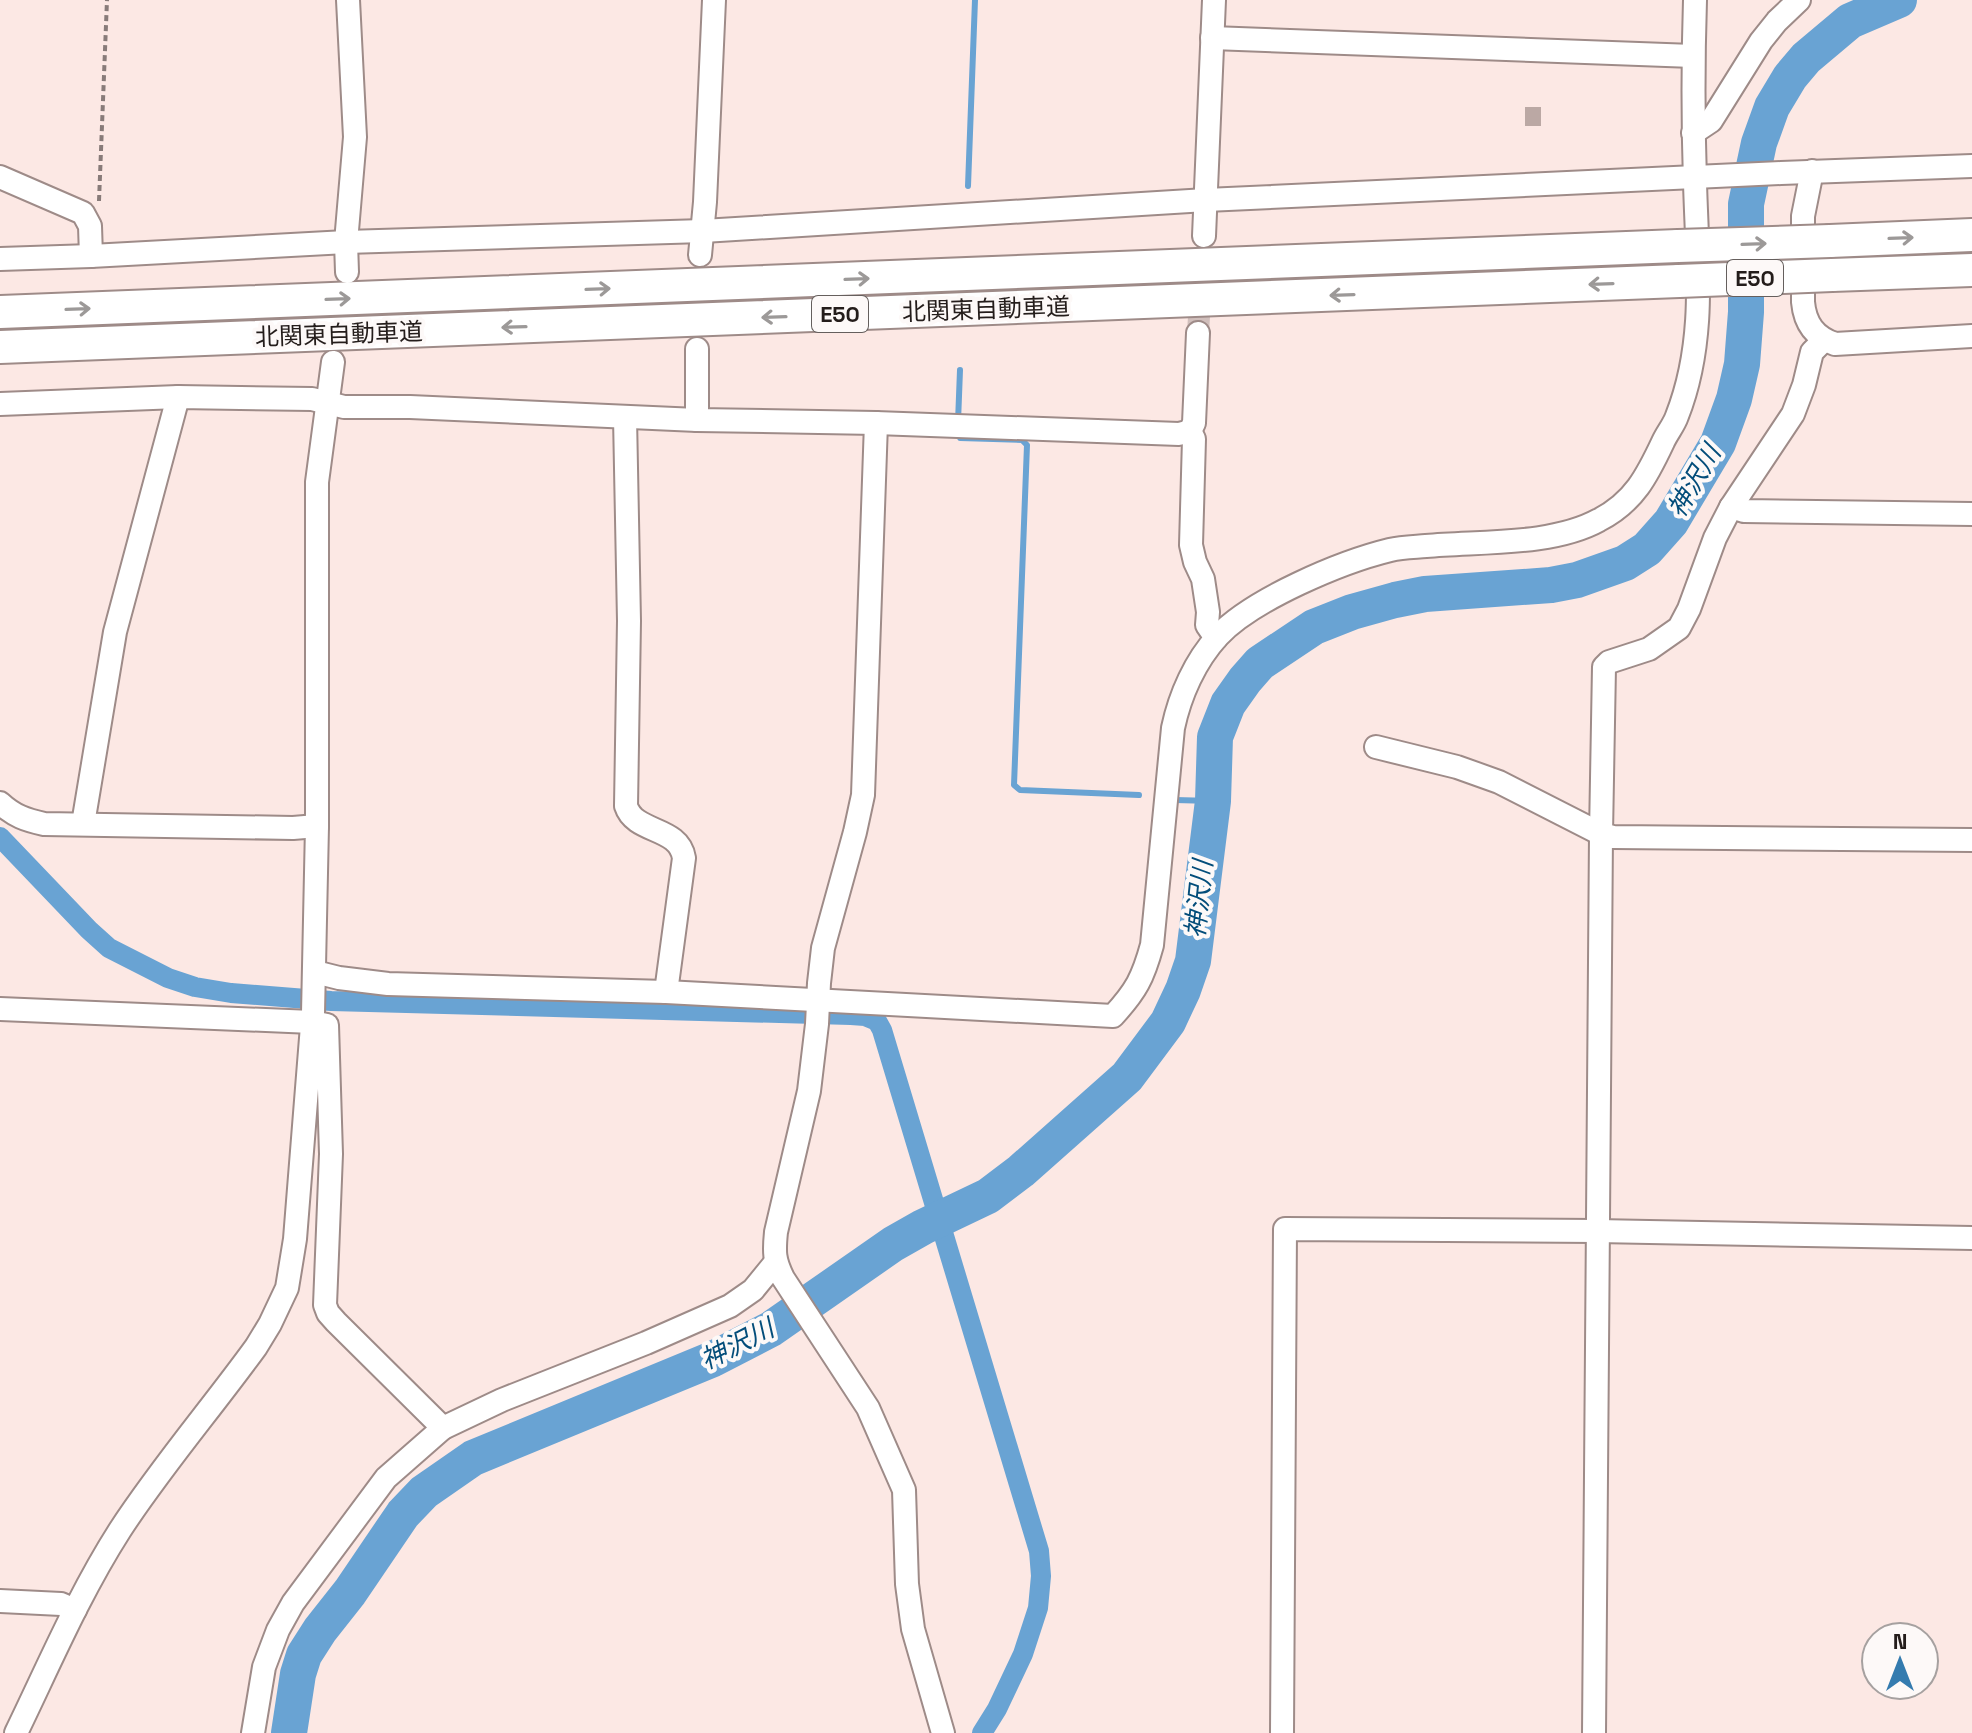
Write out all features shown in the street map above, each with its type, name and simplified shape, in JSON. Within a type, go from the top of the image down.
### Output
[{"type":"highway","name":"北関東自動車道","points":[[0,312],[1972,235]]},
{"type":"highway","name":"北関東自動車道","points":[[0,347],[1972,270]]},
{"type":"street","points":[[347,272],[346,242],[355,137],[348,0]]},
{"type":"street","points":[[700,255],[714,0]]},
{"type":"street","points":[[1204,236],[1214,0]]},
{"type":"street","points":[[314,978],[388,984],[666,992],[818,1011],[1113,1016],[1134,994],[1152,945],[1176,713],[1182,693],[1216,638],[1272,598],[1334,568],[1391,550],[1517,540],[1557,534],[1598,521],[1631,497],[1651,468],[1677,417],[1696,342],[1703,176],[1693,133],[1695,0]]},
{"type":"street","points":[[1693,133],[1711,121],[1761,41],[1799,0]]},
{"type":"street","points":[[1212,38],[1693,56]]},
{"type":"street","points":[[0,259],[346,242],[703,231],[1206,200],[1972,166]]},
{"type":"street","points":[[1812,171],[1803,216],[1803,302],[1811,329],[1824,340],[1835,344],[1972,336]]},
{"type":"street","points":[[0,177],[83,213],[90,226],[91,256]]},
{"type":"street","points":[[0,404],[178,397],[312,399],[344,407],[1179,434],[1190,431],[1194,423],[1198,333]]},
{"type":"street","points":[[1594,1733],[1604,667],[1609,662],[1649,649],[1679,628],[1715,538],[1731,507],[1793,414],[1812,352],[1824,340]]},
{"type":"street","points":[[697,349],[697,420]]},
{"type":"street","points":[[16,1733],[75,1610],[118,1534],[256,1347],[287,1288],[295,1239],[314,978],[317,482],[333,362]]},
{"type":"street","points":[[83,824],[115,632],[178,397]]},
{"type":"street","points":[[625,417],[629,621],[626,806],[633,819],[674,839],[684,858],[666,992]]},
{"type":"street","points":[[876,423],[863,795],[823,948],[805,1113],[776,1232],[779,1270],[868,1408],[904,1490],[907,1584],[913,1629],[943,1733]]},
{"type":"street","points":[[1190,431],[1194,439],[1191,545],[1203,579],[1207,625],[1216,638]]},
{"type":"street","points":[[1731,507],[1744,511],[1972,514]]},
{"type":"street","points":[[1376,747],[1457,767],[1499,782],[1601,834],[1613,837],[1972,840]]},
{"type":"street","points":[[0,803],[23,819],[44,824],[317,826]]},
{"type":"street","points":[[0,1009],[312,1018],[327,1025],[331,1154],[325,1305],[336,1322],[443,1428]]},
{"type":"street","points":[[1282,1733],[1285,1229],[1972,1238]]},
{"type":"street","points":[[253,1733],[264,1667],[278,1630],[293,1603],[386,1478],[443,1428],[502,1400],[730,1306],[779,1270]]},
{"type":"street","points":[[0,1601],[61,1604],[75,1610]]},
{"type":"path","points":[[88,220],[98,206],[107,0]]},
{"type":"building","points":[[1525,107],[1541,107],[1541,126],[1525,126]]},
{"type":"waterway","points":[[968,186],[975,0]]},
{"type":"waterway","name":"神沢川","points":[[289,1733],[304,1655],[403,1514],[424,1492],[473,1458],[713,1359],[771,1329],[893,1244],[988,1196],[1021,1171],[1127,1077],[1168,1022],[1193,961],[1213,801],[1215,737],[1228,704],[1260,663],[1314,627],[1352,612],[1425,594],[1551,585],[1577,580],[1625,563],[1647,549],[1671,522],[1718,443],[1734,399],[1742,364],[1746,312],[1746,204],[1759,143],[1772,107],[1806,58],[1850,21],[1899,0]]},
{"type":"waterway","points":[[958,422],[960,370]]},
{"type":"waterway","points":[[958,433],[960,438],[1022,440],[1027,445],[1014,785],[1020,790],[1139,795]]},
{"type":"waterway","points":[[1175,800],[1213,801]]},
{"type":"waterway","points":[[0,837],[109,948],[168,978],[195,987],[331,1001],[851,1015],[877,1021],[1039,1551],[1041,1576],[1038,1608],[1023,1654],[982,1733]]},
{"type":"tunnel","points":[[1198,333],[1203,251]]}]
